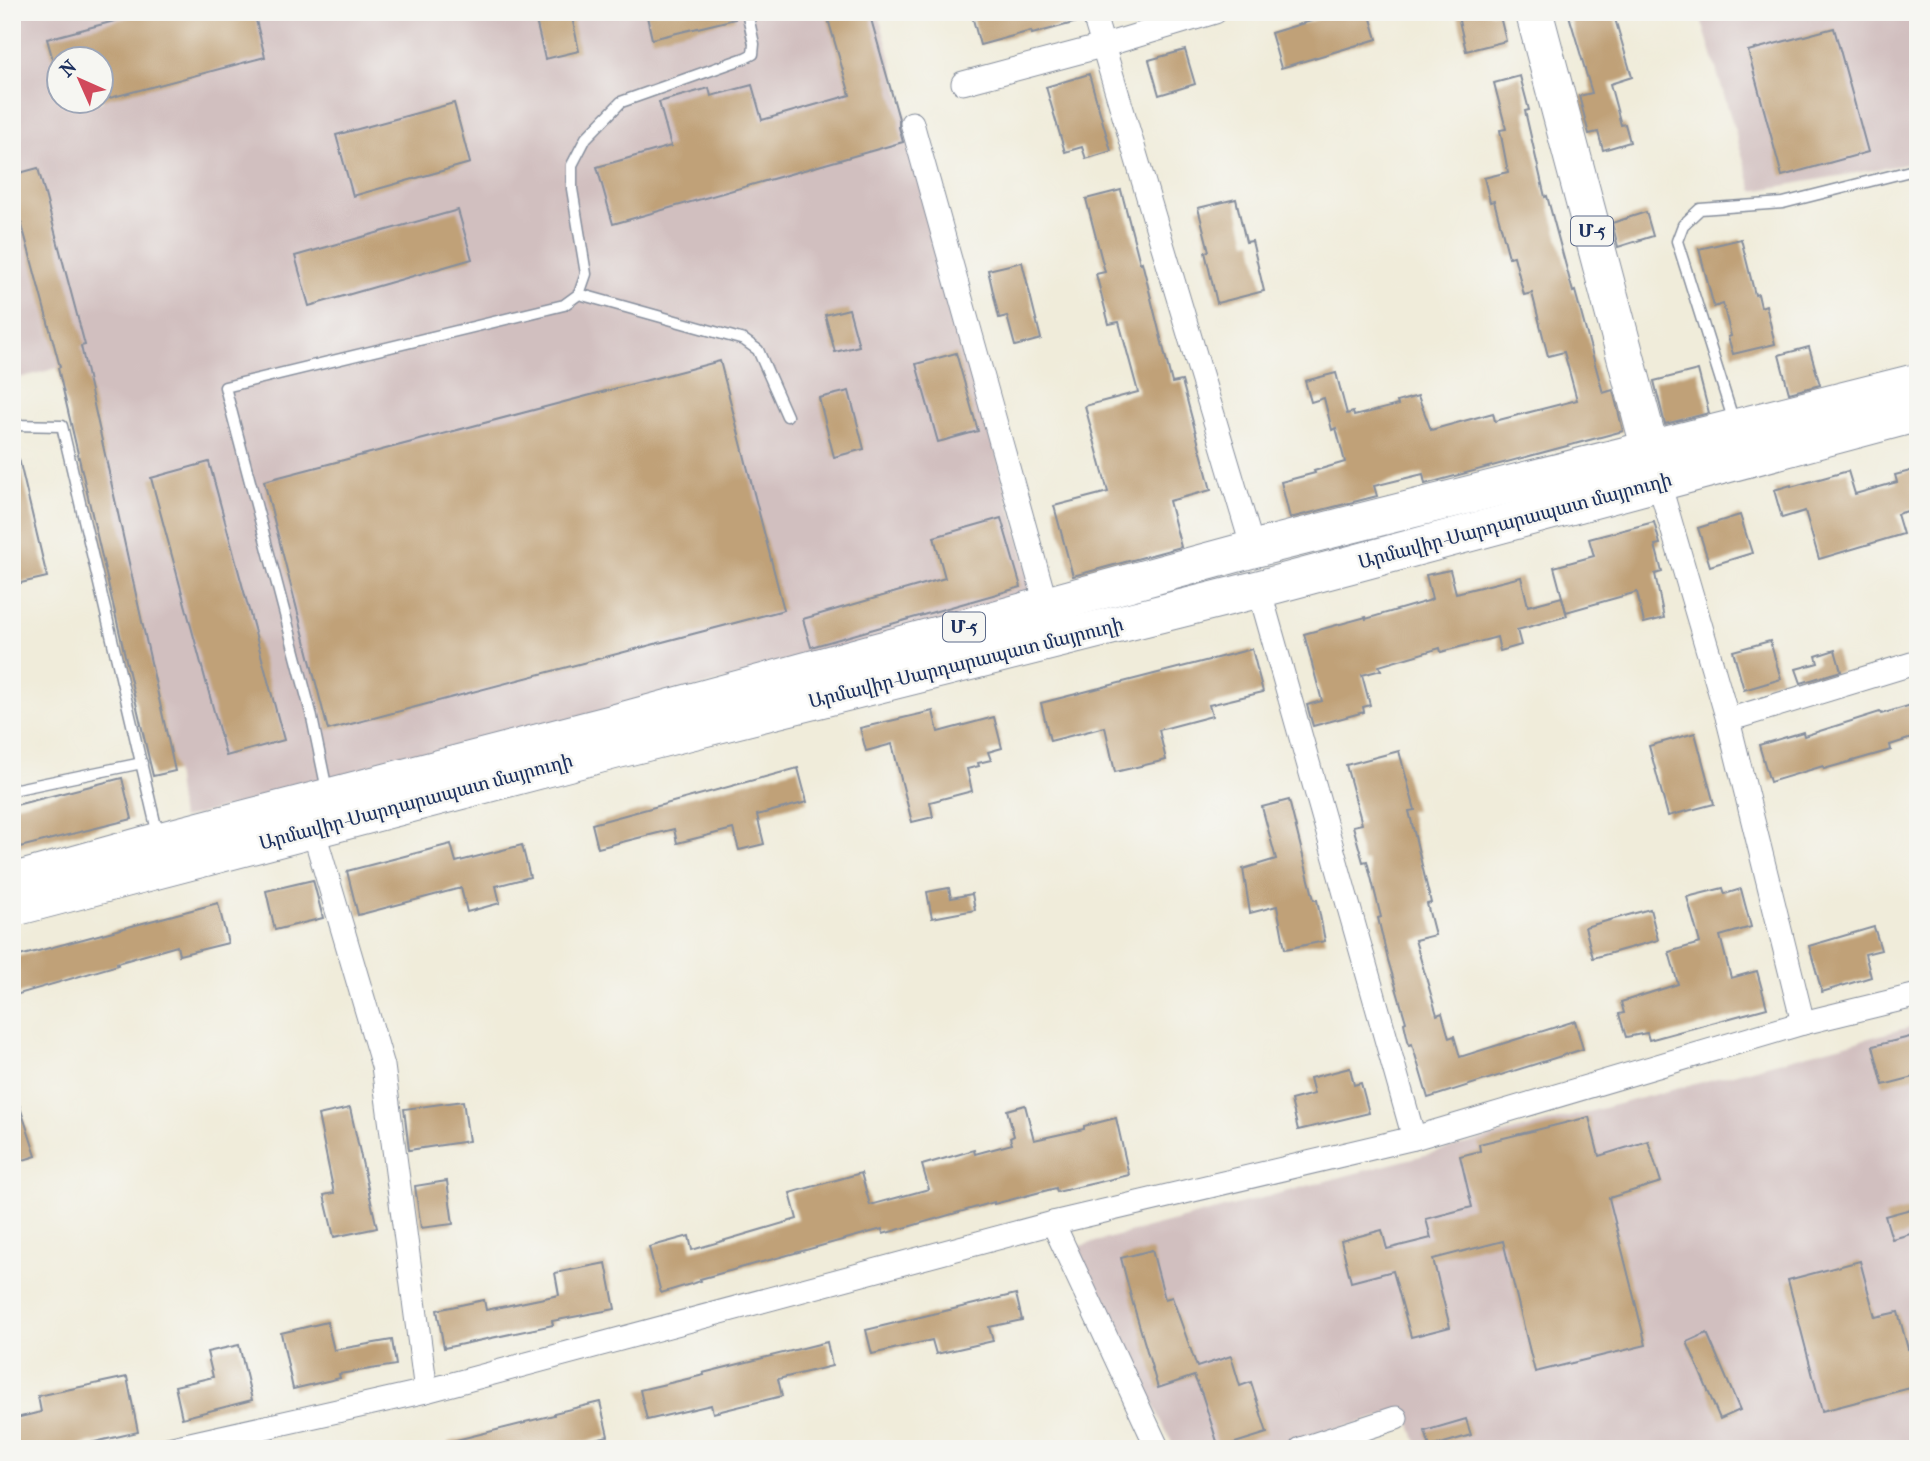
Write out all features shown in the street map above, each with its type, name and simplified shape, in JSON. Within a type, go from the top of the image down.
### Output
[{"type":"highway","name":"Արմավիր-Սարդարապատ մայրուղի","points":[[1534,12],[1654,466]]},
{"type":"highway","name":"Արմավիր-Սարդարապատ մայրուղի","points":[[12,908],[321,813],[613,737],[1259,589],[1654,466],[1736,428],[1918,382]]},
{"type":"highway","name":"Արմավիր-Սարդարապատ մայրուղի","points":[[613,737],[1046,604],[1253,549],[1918,413]]},
{"type":"highway","name":"Արմավիր-Սարդարապատ մայրուղի","points":[[12,882],[159,841],[321,813]]},
{"type":"street","points":[[1094,12],[1253,549]]},
{"type":"street","points":[[963,83],[1215,12]]},
{"type":"street","points":[[912,123],[1046,604]]},
{"type":"street","points":[[1654,466],[1728,720],[1803,1023]]},
{"type":"street","points":[[1259,589],[1414,1138]]},
{"type":"street","points":[[1728,720],[1918,662]]},
{"type":"street","points":[[321,813],[383,1066],[426,1391]]},
{"type":"street","points":[[168,1449],[426,1391],[1053,1223],[1414,1138],[1803,1023],[1918,995]]},
{"type":"street","points":[[1053,1223],[1158,1449]]},
{"type":"street","points":[[1301,1449],[1396,1418]]},
{"type":"lane","points":[[321,813],[311,713],[225,387],[564,305],[579,294],[586,274],[572,189],[572,165],[586,138],[621,102],[753,54],[754,44],[747,12]]},
{"type":"lane","points":[[1736,428],[1677,241],[1683,225],[1700,209],[1783,203],[1918,169]]},
{"type":"lane","points":[[579,294],[744,340],[758,349],[787,416]]},
{"type":"lane","points":[[12,425],[62,426],[159,841]]},
{"type":"lane","points":[[12,790],[142,764]]},
{"type":"shaded area","points":[[12,12],[878,12],[1036,601],[181,819],[175,771],[84,361],[12,380]]},
{"type":"shaded area","points":[[1699,12],[1918,12],[1918,162],[1753,191]]},
{"type":"shaded area","points":[[1918,1025],[1918,1449],[1419,1449],[1406,1409],[1268,1449],[1175,1449],[1076,1247]]},
{"type":"building","points":[[148,12],[254,12],[265,57],[116,96],[116,46],[49,46],[47,39]]},
{"type":"building","points":[[534,12],[571,12],[579,51],[545,59]]},
{"type":"building","points":[[646,12],[734,12],[735,19],[652,39]]},
{"type":"building","points":[[826,12],[869,12],[903,142],[613,224],[597,167],[671,146],[659,102],[709,88],[711,96],[752,85],[762,120],[850,95]]},
{"type":"building","points":[[971,12],[1079,12],[1081,21],[980,45]]},
{"type":"building","points":[[1341,12],[1369,12],[1377,39],[1281,68],[1271,33]]},
{"type":"building","points":[[1457,12],[1499,12],[1506,41],[1466,51]]},
{"type":"building","points":[[1568,12],[1613,12],[1632,77],[1610,84],[1621,125],[1625,124],[1630,142],[1603,150],[1598,132],[1589,134],[1579,96],[1592,93]]},
{"type":"building","points":[[1834,28],[1868,152],[1782,176],[1748,51]]},
{"type":"building","points":[[1185,50],[1195,84],[1159,95],[1149,60]]},
{"type":"building","points":[[1089,74],[1111,151],[1086,159],[1082,147],[1065,152],[1046,87]]},
{"type":"building","points":[[1520,76],[1529,110],[1525,111],[1545,197],[1547,196],[1603,393],[1613,390],[1623,431],[1425,484],[1423,474],[1374,486],[1377,496],[1290,518],[1281,482],[1345,462],[1336,428],[1332,430],[1324,398],[1311,402],[1305,381],[1336,373],[1347,414],[1353,412],[1354,416],[1398,405],[1397,402],[1418,396],[1431,430],[1493,413],[1495,421],[1577,400],[1564,352],[1548,356],[1532,293],[1524,295],[1514,256],[1509,257],[1494,201],[1490,202],[1484,178],[1508,172],[1500,130],[1506,129],[1494,83]]},
{"type":"building","points":[[454,103],[470,163],[353,196],[336,135]]},
{"type":"building","points":[[38,168],[85,345],[81,346],[175,771],[153,776],[58,368],[60,367],[12,188],[12,175]]},
{"type":"building","points":[[1121,190],[1172,383],[1182,381],[1211,490],[1169,501],[1181,547],[1073,576],[1054,506],[1108,492],[1085,406],[1138,392],[1119,322],[1109,324],[1096,274],[1105,272],[1086,199]]},
{"type":"building","points":[[1236,199],[1246,242],[1252,241],[1264,291],[1217,303],[1205,252],[1209,251],[1198,208]]},
{"type":"building","points":[[458,210],[472,259],[309,306],[295,256]]},
{"type":"building","points":[[1646,212],[1653,236],[1618,247],[1612,223]]},
{"type":"building","points":[[1741,239],[1755,295],[1758,294],[1761,307],[1766,305],[1775,344],[1733,354],[1723,304],[1714,307],[1699,249]]},
{"type":"building","points":[[1022,262],[1041,339],[1015,346],[1007,316],[999,318],[988,270]]},
{"type":"building","points":[[849,309],[859,346],[835,352],[825,315]]},
{"type":"building","points":[[1809,347],[1820,385],[1789,393],[1779,355]]},
{"type":"building","points":[[956,353],[978,431],[938,442],[916,364]]},
{"type":"building","points":[[720,361],[784,610],[328,730],[264,481]]},
{"type":"building","points":[[1698,370],[1709,413],[1665,424],[1654,381]]},
{"type":"building","points":[[849,391],[864,449],[834,457],[819,398]]},
{"type":"building","points":[[19,459],[47,577],[12,585],[12,460]]},
{"type":"building","points":[[209,462],[284,740],[226,756],[151,478]]},
{"type":"building","points":[[1918,469],[1918,508],[1897,514],[1903,534],[1819,559],[1805,511],[1782,518],[1774,490],[1848,471],[1855,494],[1897,482],[1895,475]]},
{"type":"building","points":[[1740,515],[1752,553],[1710,566],[1698,528]]},
{"type":"building","points":[[1001,518],[1021,587],[811,647],[803,619],[945,578],[934,537]]},
{"type":"building","points":[[1654,522],[1660,544],[1655,545],[1662,572],[1655,574],[1664,618],[1644,623],[1637,592],[1566,612],[1554,567],[1594,556],[1589,539]]},
{"type":"building","points":[[1450,570],[1456,593],[1521,577],[1528,606],[1562,597],[1567,616],[1517,630],[1521,645],[1500,651],[1497,637],[1441,652],[1440,648],[1379,666],[1381,670],[1362,675],[1370,705],[1363,707],[1364,712],[1313,726],[1307,705],[1322,701],[1304,634],[1428,601],[1432,599],[1426,575]]},
{"type":"building","points":[[1770,641],[1781,679],[1744,690],[1733,651]]},
{"type":"building","points":[[1252,649],[1263,692],[1209,705],[1212,716],[1159,730],[1166,760],[1115,772],[1105,727],[1050,741],[1041,703]]},
{"type":"building","points":[[1835,650],[1841,671],[1801,683],[1796,669],[1818,663],[1816,656]]},
{"type":"building","points":[[1918,703],[1918,736],[1890,745],[1891,750],[1770,782],[1759,745],[1803,732],[1804,736]]},
{"type":"building","points":[[933,711],[938,732],[994,717],[1002,748],[988,752],[991,760],[967,769],[972,791],[930,802],[933,817],[912,822],[892,744],[866,751],[860,728]]},
{"type":"building","points":[[1695,733],[1714,804],[1668,816],[1649,746]]},
{"type":"building","points":[[1399,751],[1415,810],[1409,811],[1431,903],[1427,904],[1435,935],[1415,940],[1437,1015],[1442,1013],[1449,1038],[1454,1036],[1460,1057],[1575,1021],[1583,1049],[1428,1098],[1412,1044],[1409,1045],[1404,1023],[1406,1022],[1388,960],[1367,861],[1363,862],[1353,826],[1362,824],[1346,765]]},
{"type":"building","points":[[798,768],[807,802],[757,815],[764,844],[739,850],[733,829],[677,843],[674,829],[598,848],[592,824]]},
{"type":"building","points":[[122,778],[132,819],[12,849],[12,806]]},
{"type":"building","points":[[1289,800],[1314,900],[1317,900],[1325,941],[1285,949],[1277,906],[1250,913],[1243,869],[1276,859],[1262,807]]},
{"type":"building","points":[[451,844],[456,862],[522,845],[530,877],[496,886],[500,903],[467,912],[461,888],[358,915],[347,871]]},
{"type":"building","points":[[313,880],[323,918],[275,930],[266,891]]},
{"type":"building","points":[[949,888],[951,898],[972,894],[975,910],[932,918],[927,892]]},
{"type":"building","points":[[1723,888],[1725,894],[1741,889],[1751,927],[1720,936],[1731,978],[1757,971],[1767,1008],[1649,1040],[1647,1033],[1626,1037],[1619,1014],[1624,1013],[1621,1002],[1678,984],[1669,952],[1700,943],[1687,897]]},
{"type":"building","points":[[218,903],[228,943],[179,955],[177,946],[12,996],[12,958]]},
{"type":"building","points":[[1650,909],[1658,940],[1593,958],[1585,927]]},
{"type":"building","points":[[1874,927],[1881,950],[1865,954],[1871,977],[1822,992],[1809,946]]},
{"type":"building","points":[[1918,1035],[1918,1076],[1883,1085],[1873,1046]]},
{"type":"building","points":[[1350,1068],[1354,1085],[1361,1083],[1369,1113],[1298,1130],[1291,1100],[1314,1094],[1310,1078]]},
{"type":"building","points":[[16,1095],[36,1156],[17,1162],[12,1146],[12,1096]]},
{"type":"building","points":[[463,1101],[469,1141],[409,1150],[404,1109]]},
{"type":"building","points":[[1025,1105],[1034,1140],[1084,1129],[1084,1126],[1116,1118],[1129,1175],[1057,1192],[1056,1188],[994,1202],[883,1234],[882,1229],[700,1279],[701,1281],[661,1293],[649,1247],[689,1236],[692,1250],[797,1219],[790,1193],[861,1173],[870,1205],[929,1189],[922,1165],[974,1150],[975,1154],[1012,1144],[1010,1138],[1014,1136],[1007,1110]]},
{"type":"building","points":[[350,1108],[377,1228],[334,1237],[324,1195],[334,1193],[318,1115]]},
{"type":"building","points":[[1589,1117],[1599,1156],[1648,1141],[1661,1182],[1609,1198],[1646,1345],[1535,1372],[1503,1241],[1433,1259],[1450,1327],[1411,1337],[1393,1271],[1351,1282],[1341,1241],[1382,1230],[1387,1249],[1431,1238],[1426,1219],[1472,1207],[1460,1156],[1480,1151],[1479,1144]]},
{"type":"building","points":[[447,1181],[453,1224],[421,1228],[415,1186]]},
{"type":"building","points":[[1918,1207],[1918,1232],[1892,1239],[1885,1216]]},
{"type":"building","points":[[1152,1250],[1165,1299],[1172,1297],[1197,1367],[1231,1356],[1240,1386],[1251,1382],[1267,1433],[1219,1448],[1194,1376],[1158,1388],[1121,1258]]},
{"type":"building","points":[[1860,1261],[1875,1317],[1898,1312],[1908,1349],[1918,1347],[1918,1386],[1822,1411],[1788,1280]]},
{"type":"building","points":[[606,1263],[615,1309],[552,1321],[553,1325],[444,1348],[437,1310],[484,1300],[486,1310],[559,1295],[555,1273]]},
{"type":"building","points":[[1016,1294],[1022,1320],[989,1327],[993,1341],[936,1354],[932,1340],[872,1354],[866,1330]]},
{"type":"building","points":[[327,1322],[334,1350],[392,1340],[396,1365],[339,1374],[340,1378],[293,1389],[281,1333]]},
{"type":"building","points":[[1707,1333],[1740,1410],[1720,1419],[1687,1342]]},
{"type":"building","points":[[827,1342],[832,1366],[778,1379],[782,1396],[713,1413],[711,1405],[647,1420],[640,1390]]},
{"type":"building","points":[[239,1345],[252,1400],[182,1418],[175,1386],[213,1377],[207,1352]]},
{"type":"building","points":[[127,1377],[138,1432],[64,1449],[12,1449],[12,1419],[41,1412],[38,1396]]},
{"type":"building","points":[[600,1402],[608,1436],[552,1449],[449,1449],[448,1442]]},
{"type":"building","points":[[1466,1419],[1471,1435],[1430,1447],[1425,1431]]}]
